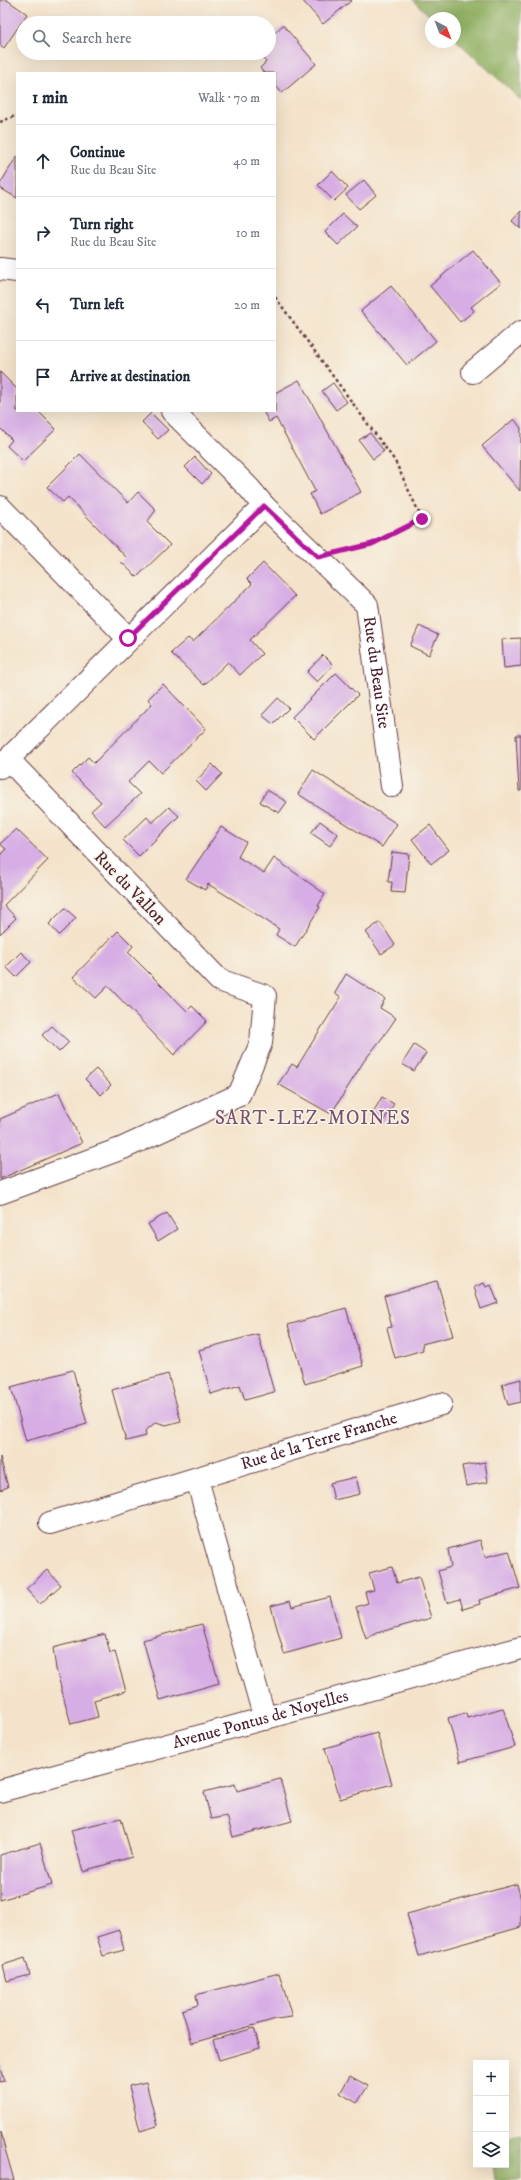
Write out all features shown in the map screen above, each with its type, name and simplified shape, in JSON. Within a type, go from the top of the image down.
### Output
[{"type":"street","points":[[0,269],[16,271]]},
{"type":"street","points":[[473,372],[520,333]]},
{"type":"street","name":"Rue du Beau Site","points":[[173,412],[249,488],[264,506],[367,605],[392,786]]},
{"type":"street","points":[[4,763],[128,638],[264,506]]},
{"type":"street","points":[[0,507],[128,638]]},
{"type":"street","name":"Rue du Vallon","points":[[0,1193],[123,1148],[239,1095],[261,1043],[265,996],[219,980],[4,763]]},
{"type":"street","name":"Rue de la Terre Franche","points":[[50,1523],[441,1404]]},
{"type":"street","points":[[197,1479],[265,1719]]},
{"type":"street","name":"Avenue Pontus de Noyelles","points":[[0,1791],[521,1648]]},
{"type":"path","points":[[0,122],[16,115]]},
{"type":"path","points":[[276,298],[396,461],[422,519],[372,544],[318,557]]},
{"type":"green space","points":[[413,0],[521,0],[521,100],[461,45],[461,12],[426,12]]},
{"type":"green space","points":[[521,2135],[521,2180],[495,2180],[493,2168],[509,2168],[509,2137]]},
{"type":"building","points":[[0,0],[7,0],[27,14],[26,16],[16,16],[16,30],[4,48],[0,45]]},
{"type":"building","points":[[302,0],[352,0],[323,24]]},
{"type":"building","points":[[283,25],[316,64],[282,93],[276,86],[276,72],[263,72],[260,68],[266,62],[264,60],[276,60],[276,32]]},
{"type":"building","points":[[16,158],[16,197],[0,188],[0,184]]},
{"type":"building","points":[[332,171],[348,188],[334,201],[318,185]]},
{"type":"building","points":[[364,180],[376,195],[359,209],[346,195]]},
{"type":"building","points":[[521,211],[521,229],[512,221]]},
{"type":"building","points":[[343,214],[357,227],[338,245],[325,232]]},
{"type":"building","points":[[473,250],[501,283],[471,307],[474,311],[460,322],[430,286]]},
{"type":"building","points":[[391,286],[436,341],[407,365],[361,311]]},
{"type":"building","points":[[0,372],[16,388],[16,412],[39,412],[56,429],[23,461],[7,446],[12,440],[0,428]]},
{"type":"building","points":[[299,380],[361,492],[320,514],[310,494],[315,491],[276,418],[269,422],[264,412],[276,412],[276,392]]},
{"type":"building","points":[[333,383],[347,402],[336,410],[322,391]]},
{"type":"building","points":[[151,413],[168,430],[158,439],[142,422]]},
{"type":"building","points":[[514,419],[521,428],[520,491],[482,446]]},
{"type":"building","points":[[370,433],[384,451],[373,459],[359,440]]},
{"type":"building","points":[[80,454],[128,503],[138,492],[156,510],[147,522],[170,545],[137,577],[121,562],[126,557],[68,497],[63,502],[47,487]]},
{"type":"building","points":[[195,457],[211,474],[202,484],[185,467]]},
{"type":"building","points":[[263,563],[295,596],[250,640],[262,654],[240,675],[228,662],[204,685],[171,653],[188,638],[193,642],[252,584],[247,579]]},
{"type":"building","points":[[419,626],[438,635],[429,655],[410,646]]},
{"type":"building","points":[[521,638],[521,666],[504,668],[502,639]]},
{"type":"building","points":[[323,655],[333,665],[317,682],[307,672]]},
{"type":"building","points":[[336,673],[358,695],[314,739],[292,717]]},
{"type":"building","points":[[163,684],[206,729],[161,773],[149,761],[128,782],[140,794],[105,826],[91,811],[101,802],[72,773],[88,757],[94,763],[152,704],[148,699]]},
{"type":"building","points":[[278,698],[289,708],[273,724],[262,715]]},
{"type":"building","points":[[516,735],[521,735],[521,791],[519,791]]},
{"type":"building","points":[[212,764],[222,774],[206,791],[196,781]]},
{"type":"building","points":[[313,770],[397,824],[382,847],[298,794]]},
{"type":"building","points":[[267,790],[287,802],[279,813],[260,802]]},
{"type":"building","points":[[169,807],[179,816],[139,856],[123,840],[147,817],[152,823]]},
{"type":"building","points":[[320,821],[338,834],[330,846],[311,833]]},
{"type":"building","points":[[430,825],[449,850],[431,864],[412,839]]},
{"type":"building","points":[[221,827],[246,842],[238,857],[264,873],[274,858],[325,894],[318,906],[320,907],[295,947],[276,935],[279,929],[245,907],[208,884],[205,890],[186,879]]},
{"type":"building","points":[[16,829],[48,860],[4,905],[16,918],[0,934],[0,855],[6,849],[0,844]]},
{"type":"building","points":[[392,852],[409,854],[405,893],[391,892],[392,882],[388,882]]},
{"type":"building","points":[[65,908],[76,918],[59,935],[49,924]]},
{"type":"building","points":[[380,922],[395,945],[381,954],[366,932]]},
{"type":"building","points":[[118,931],[133,946],[128,952],[187,1011],[192,1006],[207,1021],[174,1055],[108,986],[96,998],[73,977]]},
{"type":"building","points":[[21,952],[31,962],[16,977],[6,967]]},
{"type":"building","points":[[346,974],[385,999],[380,1008],[396,1018],[364,1061],[331,1114],[278,1084],[292,1064],[297,1067],[341,997],[335,993]]},
{"type":"building","points":[[52,1026],[69,1042],[59,1052],[42,1035]]},
{"type":"building","points":[[414,1045],[426,1053],[414,1071],[402,1064]]},
{"type":"building","points":[[96,1069],[111,1085],[101,1095],[85,1079]]},
{"type":"building","points":[[59,1093],[82,1143],[0,1179],[0,1119]]},
{"type":"building","points":[[382,1097],[394,1104],[382,1123],[371,1116]]},
{"type":"building","points":[[167,1213],[177,1229],[158,1241],[148,1224]]},
{"type":"building","points":[[437,1281],[453,1336],[422,1344],[423,1350],[395,1358],[387,1328],[392,1327],[384,1296]]},
{"type":"building","points":[[484,1283],[486,1287],[491,1285],[498,1303],[481,1309],[474,1287]]},
{"type":"building","points":[[346,1308],[363,1366],[305,1384],[288,1325]]},
{"type":"building","points":[[258,1334],[274,1392],[245,1400],[240,1385],[211,1394],[199,1350]]},
{"type":"building","points":[[73,1370],[87,1424],[26,1441],[11,1387]]},
{"type":"building","points":[[168,1374],[181,1421],[166,1425],[156,1422],[145,1431],[146,1436],[126,1441],[112,1390]]},
{"type":"building","points":[[521,1379],[521,1402],[508,1405],[502,1384]]},
{"type":"building","points":[[0,1457],[8,1487],[0,1490]]},
{"type":"building","points":[[485,1462],[488,1482],[466,1486],[462,1466]]},
{"type":"building","points":[[356,1477],[360,1494],[334,1500],[330,1483]]},
{"type":"building","points":[[480,1540],[485,1557],[509,1551],[520,1588],[479,1600],[480,1604],[463,1609],[460,1599],[447,1603],[438,1571],[451,1567],[448,1549]]},
{"type":"building","points":[[392,1567],[397,1583],[419,1577],[431,1618],[377,1633],[366,1639],[356,1607],[368,1603],[365,1592],[374,1590],[369,1573]]},
{"type":"building","points":[[47,1570],[61,1585],[40,1604],[26,1589]]},
{"type":"building","points":[[330,1597],[341,1638],[284,1654],[271,1606],[290,1601],[292,1607]]},
{"type":"building","points":[[202,1624],[219,1683],[160,1700],[143,1640]]},
{"type":"building","points":[[105,1634],[110,1653],[115,1652],[126,1691],[94,1700],[98,1717],[71,1724],[56,1669],[53,1648]]},
{"type":"building","points":[[503,1708],[515,1747],[460,1762],[448,1718],[466,1713],[467,1718]]},
{"type":"building","points":[[377,1733],[392,1784],[340,1799],[325,1748]]},
{"type":"building","points":[[280,1779],[292,1821],[233,1837],[227,1816],[211,1819],[204,1792],[235,1784],[237,1791]]},
{"type":"building","points":[[121,1818],[132,1857],[83,1871],[71,1830]]},
{"type":"building","points":[[40,1843],[52,1885],[0,1900],[0,1855]]},
{"type":"building","points":[[517,1884],[521,1900],[521,1927],[419,1956],[407,1914]]},
{"type":"building","points":[[119,1930],[124,1950],[103,1956],[97,1937]]},
{"type":"building","points":[[25,1958],[30,1975],[7,1981],[3,1965]]},
{"type":"building","points":[[279,1973],[292,2017],[276,2019],[192,2043],[182,2010],[198,2005],[196,1995]]},
{"type":"building","points":[[254,2028],[260,2048],[219,2060],[213,2040]]},
{"type":"building","points":[[0,2065],[5,2081],[0,2082]]},
{"type":"building","points":[[350,2076],[368,2086],[357,2103],[340,2093]]},
{"type":"building","points":[[146,2082],[157,2126],[140,2131],[129,2086]]},
{"type":"building","points":[[0,2132],[14,2180],[0,2180]]},
{"type":"district","name":"SART-LEZ-MOINES","points":[[313,1118]]},
{"type":"route","points":[[128,638],[264,506],[287,526],[318,557],[372,544],[422,519]]}]
